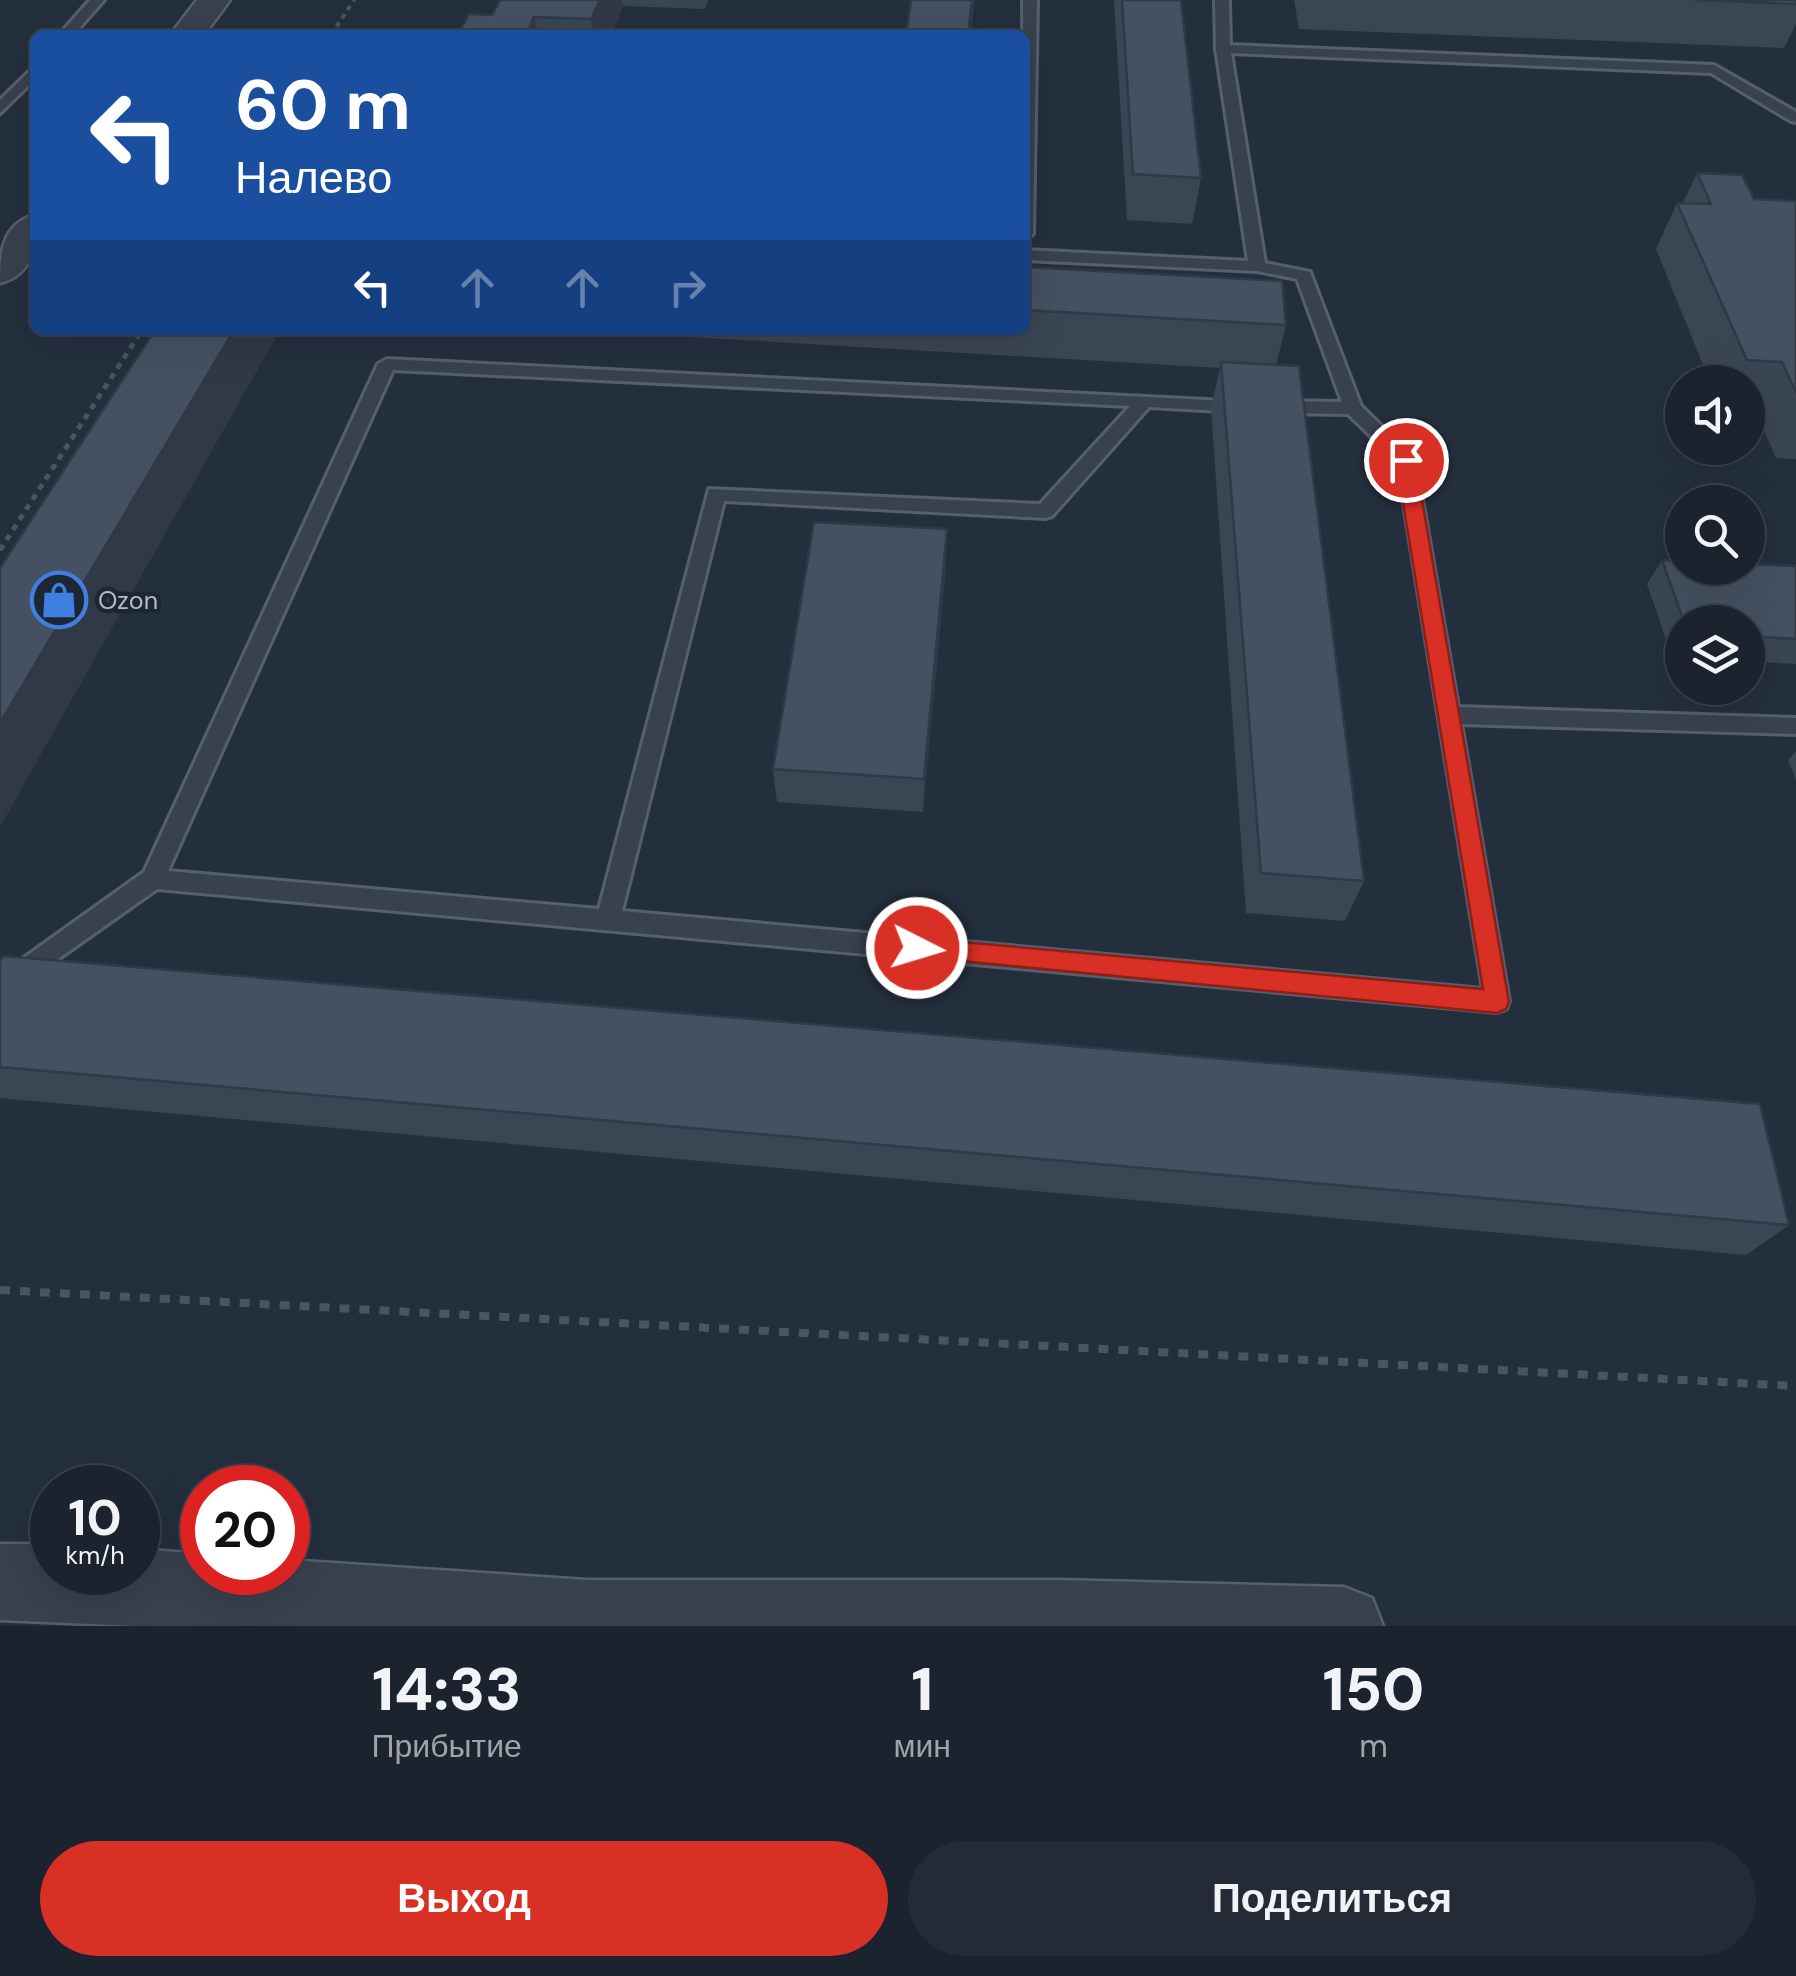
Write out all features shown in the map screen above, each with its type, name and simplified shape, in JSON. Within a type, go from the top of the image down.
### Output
[{"type":"street","points":[[190,30],[214,0]]},
{"type":"street","points":[[0,272],[30,233]]},
{"type":"street","points":[[0,1582],[41,1581],[586,1623],[1058,1619],[1344,1626]]},
{"type":"lane","points":[[70,30],[97,0]]},
{"type":"lane","points":[[1029,30],[1030,0]]},
{"type":"lane","points":[[1222,0],[1223,49],[1257,266]]},
{"type":"lane","points":[[1223,49],[1714,68],[1796,118]]},
{"type":"lane","points":[[0,109],[30,76]]},
{"type":"lane","points":[[152,879],[1497,1002],[1406,460],[1353,408],[1304,275],[1257,266],[1030,255]]},
{"type":"lane","points":[[0,989],[152,879],[386,364],[1142,404],[1353,408]]},
{"type":"lane","points":[[608,920],[716,494],[1045,511],[1142,404]]},
{"type":"lane","points":[[1448,715],[1796,726]]},
{"type":"path","points":[[334,30],[354,0]]},
{"type":"path","points":[[0,550],[139,335]]},
{"type":"path","points":[[0,1290],[1796,1386]]},
{"type":"building","points":[[500,0],[600,0],[591,19],[534,17],[528,30],[461,30],[469,14],[492,15]]},
{"type":"building","points":[[911,0],[972,0],[969,30],[907,30]]},
{"type":"building","points":[[1122,0],[1181,0],[1201,178],[1133,174]]},
{"type":"building","points":[[1694,0],[1796,0],[1796,4]]},
{"type":"building","points":[[1697,173],[1742,175],[1754,199],[1796,201],[1796,393],[1782,362],[1747,360],[1677,203],[1711,204]]},
{"type":"building","points":[[1030,267],[1282,281],[1286,325],[1030,310]]},
{"type":"building","points":[[152,335],[231,335],[0,723],[0,568]]},
{"type":"building","points":[[1221,362],[1299,366],[1364,881],[1261,873]]},
{"type":"building","points":[[814,522],[947,529],[924,779],[773,769]]},
{"type":"building","points":[[1765,565],[1796,566],[1796,639],[1765,637],[1765,605],[1678,605],[1671,585],[1765,585]]},
{"type":"building","points":[[3,956],[1760,1104],[1789,1225],[0,1067]]},
{"type":"place","name":"Ozon","points":[[59,600]]},
{"type":"route","points":[[917,948],[1497,1002],[1406,460]]}]
